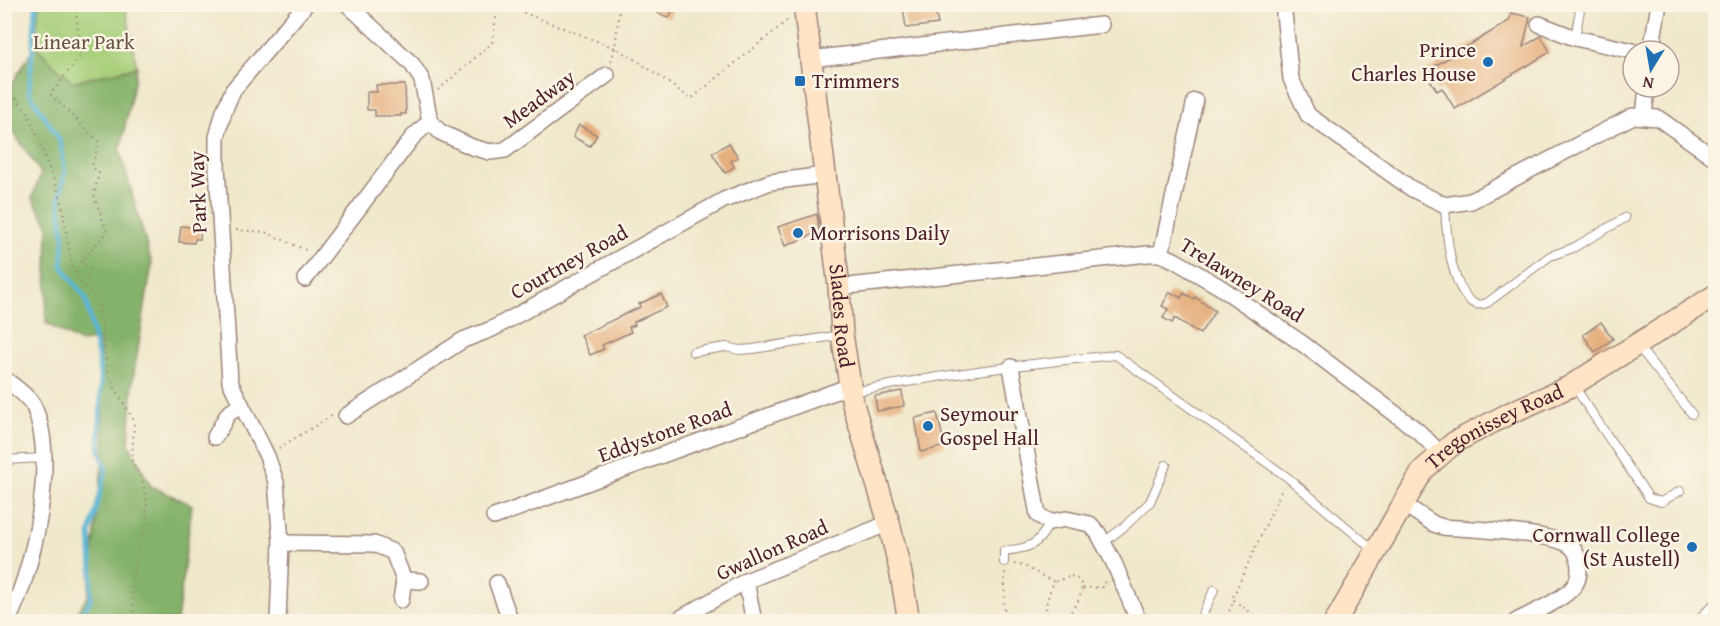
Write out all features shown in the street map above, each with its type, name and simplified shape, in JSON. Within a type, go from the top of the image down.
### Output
[{"type":"street","name":"Park Way","points":[[278,621],[281,543],[276,482],[267,456],[230,382],[217,137],[233,90],[306,4]]},
{"type":"street","points":[[305,279],[412,138],[430,121],[422,80],[412,64],[347,4]]},
{"type":"street","points":[[1283,4],[1291,79],[1308,115],[1412,189],[1444,205],[1471,201],[1633,116],[1658,118],[1716,159]]},
{"type":"street","points":[[1653,39],[1659,4]]},
{"type":"street","name":"Slades Road","points":[[804,7],[850,389],[889,523],[909,621]]},
{"type":"street","points":[[1539,24],[1575,38],[1621,48]]},
{"type":"street","points":[[810,59],[1101,25]]},
{"type":"street","name":"Meadway","points":[[430,121],[440,132],[472,147],[490,152],[505,150],[607,75]]},
{"type":"street","points":[[1644,116],[1646,99]]},
{"type":"street","points":[[1161,254],[1195,101]]},
{"type":"street","name":"Courtney Road","points":[[346,416],[463,340],[492,329],[724,200],[770,182],[825,175]]},
{"type":"street","name":"Trelawney Road","points":[[839,287],[1161,254],[1220,287],[1304,344],[1418,431],[1440,453]]},
{"type":"street","name":"Tregonissey Road","points":[[1335,621],[1424,470],[1440,453],[1473,431],[1573,385],[1716,295]]},
{"type":"street","points":[[1011,367],[1038,515],[1050,522],[1066,519],[1090,524],[1114,563],[1136,620]]},
{"type":"street","points":[[4,378],[33,404],[42,428],[44,489],[30,558],[16,605],[7,621]]},
{"type":"street","name":"Eddystone Road","points":[[494,517],[850,389]]},
{"type":"street","points":[[215,437],[228,414],[241,405]]},
{"type":"street","points":[[1403,504],[1434,524],[1443,527],[1554,538],[1572,547],[1580,560],[1579,576],[1574,587],[1563,596],[1515,621]]},
{"type":"street","name":"Gwallon Road","points":[[674,621],[746,581],[889,523]]},
{"type":"street","points":[[281,543],[374,544],[393,552],[404,580],[401,600]]},
{"type":"street","points":[[404,580],[421,581]]},
{"type":"street","points":[[746,581],[754,621]]},
{"type":"street","points":[[497,583],[511,621]]},
{"type":"lane","points":[[1575,38],[1581,4]]},
{"type":"lane","points":[[1444,205],[1448,250],[1459,282],[1469,300],[1476,304],[1487,303],[1550,256],[1573,248],[1625,218]]},
{"type":"lane","points":[[693,352],[726,347],[753,350],[842,334]]},
{"type":"lane","points":[[1636,344],[1692,414]]},
{"type":"lane","points":[[850,389],[1116,355],[1287,477],[1376,551]]},
{"type":"lane","points":[[1573,385],[1649,498],[1661,502],[1680,491]]},
{"type":"lane","points":[[4,460],[43,458]]},
{"type":"lane","points":[[1103,543],[1150,502],[1166,465]]},
{"type":"lane","points":[[1004,562],[1004,550],[1027,549],[1042,538],[1050,522]]},
{"type":"lane","points":[[1199,621],[1214,590]]},
{"type":"lane","points":[[1696,621],[1716,602]]},
{"type":"path","points":[[75,4],[81,56],[50,94],[99,142],[92,166],[99,173],[94,195],[107,232],[81,261],[90,269],[86,286]]},
{"type":"path","points":[[426,99],[492,43],[500,4],[615,48],[691,99],[804,7]]},
{"type":"path","points":[[607,75],[615,48],[620,4]]},
{"type":"path","points":[[4,84],[27,111],[61,199],[72,267],[96,297],[107,370],[134,421],[132,462],[142,479],[147,502],[146,528],[133,572],[134,621]]},
{"type":"path","points":[[221,229],[265,232],[321,256]]},
{"type":"path","points":[[267,456],[338,412],[346,416]]},
{"type":"path","points":[[1224,621],[1287,477]]},
{"type":"path","points":[[1004,621],[1004,562],[1024,566],[1054,582],[1071,576],[1082,581],[1083,588],[1071,613],[1063,620],[1054,619],[1046,613],[1046,602],[1054,582]]},
{"type":"path","points":[[1083,588],[1103,587],[1114,563]]},
{"type":"path","points":[[1234,601],[1264,621]]},
{"type":"path","points":[[178,621],[181,617],[186,621],[254,621]]},
{"type":"green space","name":"Linear Park","points":[[39,5],[125,5],[137,67],[72,82],[35,46]]},
{"type":"green space","points":[[35,46],[72,82],[137,67],[120,151],[152,264],[133,379],[129,444],[151,486],[192,505],[177,621],[71,621],[88,596],[104,445],[99,340],[79,342],[46,323],[48,224],[32,198],[41,173],[4,118],[5,95]]},
{"type":"building","points":[[640,4],[675,4],[669,18]]},
{"type":"building","points":[[934,4],[938,24],[906,28],[903,8]]},
{"type":"building","name":"Prince Charles House","points":[[1511,13],[1530,17],[1523,47],[1541,36],[1550,52],[1455,109],[1442,88],[1437,91],[1425,72],[1509,21]]},
{"type":"building","points":[[376,85],[405,85],[406,114],[375,116],[375,110],[367,110],[367,92],[377,92]]},
{"type":"building","points":[[579,125],[597,135],[590,146],[573,137]]},
{"type":"building","points":[[729,143],[738,157],[731,161],[734,167],[725,173],[712,153]]},
{"type":"building","name":"Morrisons Daily","points":[[817,214],[819,232],[785,246],[778,227]]},
{"type":"building","points":[[181,226],[201,228],[200,239],[195,239],[194,243],[179,242]]},
{"type":"building","points":[[1170,292],[1181,298],[1184,293],[1194,299],[1195,297],[1215,311],[1200,334],[1175,318],[1172,323],[1163,318],[1168,309],[1162,306]]},
{"type":"building","points":[[661,294],[667,307],[634,322],[635,325],[629,327],[631,332],[602,345],[604,349],[590,355],[581,335],[640,307],[639,304]]},
{"type":"building","points":[[1601,322],[1613,339],[1595,352],[1583,335]]},
{"type":"building","points":[[902,391],[904,406],[877,411],[875,396]]},
{"type":"building","name":"Seymour Gospel Hall","points":[[937,413],[945,446],[921,452],[915,418]]},
{"type":"waterway","points":[[36,4],[29,92],[60,141],[65,170],[59,201],[64,238],[62,266],[86,299],[98,357],[101,385],[99,448],[106,470],[90,534],[91,598],[78,622]]},
{"type":"place","name":"Prince Charles House","points":[[1488,62]]},
{"type":"place","name":"Trimmers","points":[[800,81]]},
{"type":"place","name":"Morrisons Daily","points":[[798,233]]},
{"type":"place","name":"Seymour Gospel Hall","points":[[928,426]]},
{"type":"place","name":"Cornwall College (St Austell)","points":[[1692,547]]}]
